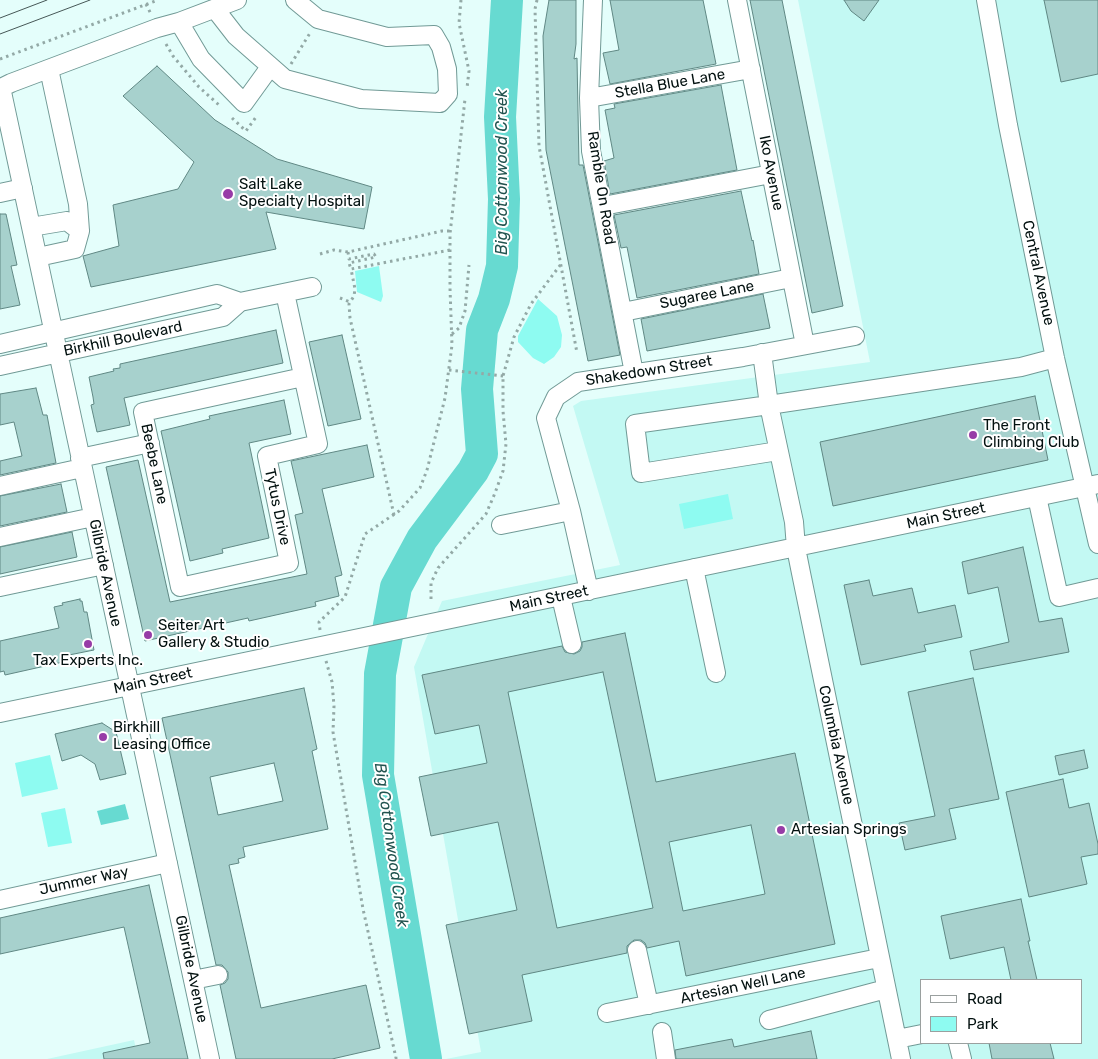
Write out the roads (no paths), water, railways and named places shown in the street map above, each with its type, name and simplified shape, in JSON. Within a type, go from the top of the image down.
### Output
[{"type":"street","points":[[2,98],[11,83],[236,0]]},
{"type":"street","points":[[215,9],[236,36],[285,79],[361,99],[440,103],[448,94],[447,69],[441,47],[434,35],[387,38],[318,19],[296,0]]},
{"type":"street","name":"Ramble On Road","points":[[593,0],[589,98],[592,151],[634,373]]},
{"type":"street","name":"Iko Avenue","points":[[737,0],[805,345]]},
{"type":"street","name":"Central Avenue","points":[[986,0],[1008,125],[1055,358],[1092,485],[1098,544]]},
{"type":"street","points":[[180,22],[201,59],[244,103],[270,67]]},
{"type":"street","points":[[38,258],[75,249],[80,231],[78,204],[49,69]]},
{"type":"street","name":"Stella Blue Lane","points":[[589,98],[751,69]]},
{"type":"street","name":"Gilbride Avenue","points":[[2,98],[210,1059]]},
{"type":"street","points":[[603,206],[771,174]]},
{"type":"street","points":[[0,193],[23,188]]},
{"type":"street","points":[[31,227],[67,221],[80,231]]},
{"type":"street","name":"Sugaree Lane","points":[[623,312],[791,278]]},
{"type":"street","name":"Birkhill Boulevard","points":[[0,366],[222,317],[240,302],[312,287]]},
{"type":"street","name":"Tytus Drive","points":[[180,587],[290,564],[267,456],[318,444],[284,293]]},
{"type":"street","name":"Birkhill Boulevard","points":[[0,344],[217,294],[240,302]]},
{"type":"street","name":"Shakedown Street","points":[[588,591],[571,511],[546,418],[556,397],[578,382],[762,353],[855,336]]},
{"type":"street","name":"Columbia Avenue","points":[[762,353],[769,405],[794,522],[796,548],[901,1059]]},
{"type":"street","points":[[778,451],[641,473],[634,424],[1021,367],[1055,358]]},
{"type":"street","name":"Beebe Lane","points":[[180,587],[143,412],[303,377]]},
{"type":"street","points":[[0,486],[150,443]]},
{"type":"street","name":"Main Street","points":[[0,713],[1092,485]]},
{"type":"street","points":[[1037,497],[1059,597],[1098,588]]},
{"type":"street","points":[[501,525],[571,511]]},
{"type":"street","points":[[0,536],[93,517]]},
{"type":"street","points":[[0,587],[104,565]]},
{"type":"street","points":[[694,568],[716,673]]},
{"type":"street","points":[[561,597],[572,644]]},
{"type":"street","name":"Jummer Way","points":[[0,900],[168,863]]},
{"type":"street","points":[[637,950],[649,1005]]},
{"type":"street","name":"Artesian Well Lane","points":[[607,1013],[879,958]]},
{"type":"street","points":[[193,980],[218,975]]},
{"type":"street","points":[[770,1020],[886,989]]},
{"type":"street","points":[[662,1032],[666,1059]]},
{"type":"street","points":[[896,1039],[920,1034]]},
{"type":"street","points":[[958,1044],[962,1059]]},
{"type":"waterway","name":"Big Cottonwood Creek","points":[[426,1059],[378,775],[380,674],[396,587],[422,539],[473,471],[482,454],[477,389],[482,330],[494,299],[502,266],[504,199],[500,117],[507,0]]},
{"type":"tram line","points":[[0,18],[47,0]]},
{"type":"tram line","points":[[0,34],[90,0]]},
{"type":"place","name":"Salt Lake Specialty Hospital","points":[[228,194]]},
{"type":"place","name":"The Front Climbing Club","points":[[973,435]]},
{"type":"place","name":"Seiter Art Gallery & Studio","points":[[148,635]]},
{"type":"place","name":"Tax Experts Inc.","points":[[88,644]]},
{"type":"place","name":"Birkhill Leasing Office","points":[[103,737]]},
{"type":"place","name":"Artesian Springs","points":[[781,830]]}]
